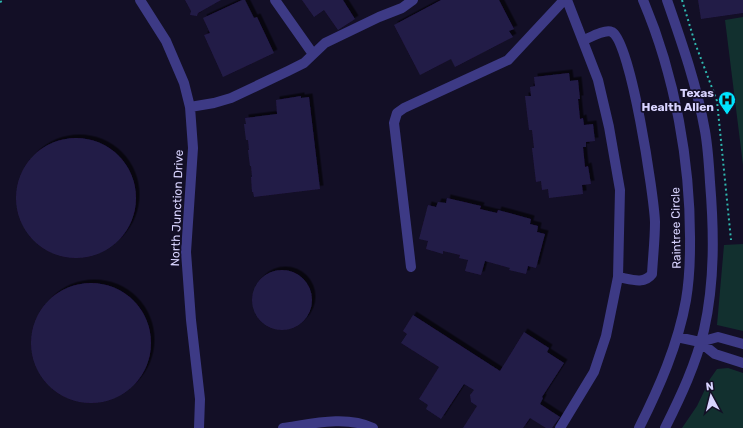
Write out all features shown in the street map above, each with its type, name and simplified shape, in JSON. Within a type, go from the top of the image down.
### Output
[{"type":"street","name":"North Junction Drive","points":[[140,0],[166,41],[184,83],[190,107],[193,148],[186,252],[191,320],[200,399],[199,428]]},
{"type":"street","points":[[275,0],[313,54]]},
{"type":"street","points":[[190,107],[214,103],[231,98],[288,71],[304,62],[325,43],[379,17],[402,8],[413,0]]},
{"type":"street","points":[[411,267],[394,123],[397,113],[404,108],[508,60],[564,0]]},
{"type":"street","points":[[560,428],[594,372],[606,336],[618,277],[620,190],[609,128],[598,80],[568,0]]},
{"type":"street","name":"Raintree Circle","points":[[639,428],[654,400],[677,336],[686,301],[690,267],[691,215],[688,180],[681,133],[670,80],[652,22],[643,0]]},
{"type":"street","points":[[665,428],[684,391],[704,330],[711,287],[713,255],[713,216],[705,131],[685,51],[667,0]]},
{"type":"street","points":[[584,40],[606,31],[611,31],[616,35],[626,60],[641,121],[651,177],[655,222],[652,274],[646,279],[642,280],[618,277]]},
{"type":"street","points":[[677,336],[700,342],[715,354],[743,363]]},
{"type":"street","points":[[700,342],[718,337],[743,344]]},
{"type":"street","points":[[282,428],[318,423],[349,422],[373,428]]},
{"type":"path","points":[[0,2],[4,0]]},
{"type":"green space","points":[[743,17],[743,165],[725,20]]},
{"type":"green space","points":[[743,244],[743,331],[717,325],[724,245]]},
{"type":"green space","points":[[728,368],[743,373],[743,428],[682,428],[697,406],[710,379],[717,369]]},
{"type":"building","points":[[185,0],[221,0],[198,13],[197,16],[190,15],[191,11]]},
{"type":"building","points":[[245,0],[254,18],[257,17],[274,53],[223,77],[204,35],[210,33],[203,18]]},
{"type":"building","points":[[302,0],[343,0],[355,19],[338,30],[324,10],[314,17]]},
{"type":"building","points":[[441,0],[499,0],[514,29],[509,31],[513,37],[455,67],[451,59],[420,75],[394,25]]},
{"type":"building","points":[[698,0],[743,0],[743,13],[701,19]]},
{"type":"building","points":[[569,73],[570,81],[578,80],[580,119],[583,118],[584,125],[593,124],[595,141],[586,142],[586,147],[583,147],[585,167],[588,166],[591,184],[582,185],[583,194],[549,198],[548,189],[542,190],[541,181],[536,182],[532,148],[534,148],[532,130],[529,130],[525,96],[531,96],[530,87],[535,86],[534,77]]},
{"type":"building","points":[[301,96],[301,98],[309,97],[320,189],[254,197],[252,192],[248,140],[246,140],[244,124],[246,124],[245,118],[277,114],[276,100]]},
{"type":"building","points":[[76,138],[99,142],[119,155],[132,175],[136,198],[132,221],[119,241],[99,254],[76,258],[53,254],[33,241],[20,221],[16,198],[20,175],[33,155],[53,142]]},
{"type":"building","points":[[447,198],[481,206],[480,209],[497,213],[498,210],[531,219],[530,224],[538,226],[537,232],[545,234],[536,268],[528,266],[526,274],[509,270],[510,268],[485,261],[481,275],[465,271],[468,260],[459,258],[460,255],[443,251],[443,254],[426,249],[428,241],[419,239],[428,205],[436,207],[438,202],[446,203]]},
{"type":"building","points":[[282,270],[299,275],[307,283],[312,300],[307,317],[299,325],[282,330],[265,325],[257,317],[252,300],[257,283],[265,275]]},
{"type":"building","points":[[91,283],[114,288],[124,293],[133,301],[141,310],[146,320],[151,343],[146,366],[141,376],[133,385],[124,393],[114,398],[91,403],[68,398],[58,393],[49,385],[41,376],[36,366],[31,343],[36,320],[41,310],[49,301],[58,293],[68,288]]},
{"type":"building","points":[[413,315],[500,371],[524,332],[549,348],[547,352],[564,363],[542,397],[543,398],[540,404],[560,417],[552,428],[546,428],[530,418],[523,428],[463,428],[477,406],[471,402],[470,395],[474,390],[464,384],[441,419],[426,409],[428,405],[419,399],[439,367],[401,343],[407,334],[403,331]]},
{"type":"place","name":"Texas Health Allen","points":[[727,115]]}]
